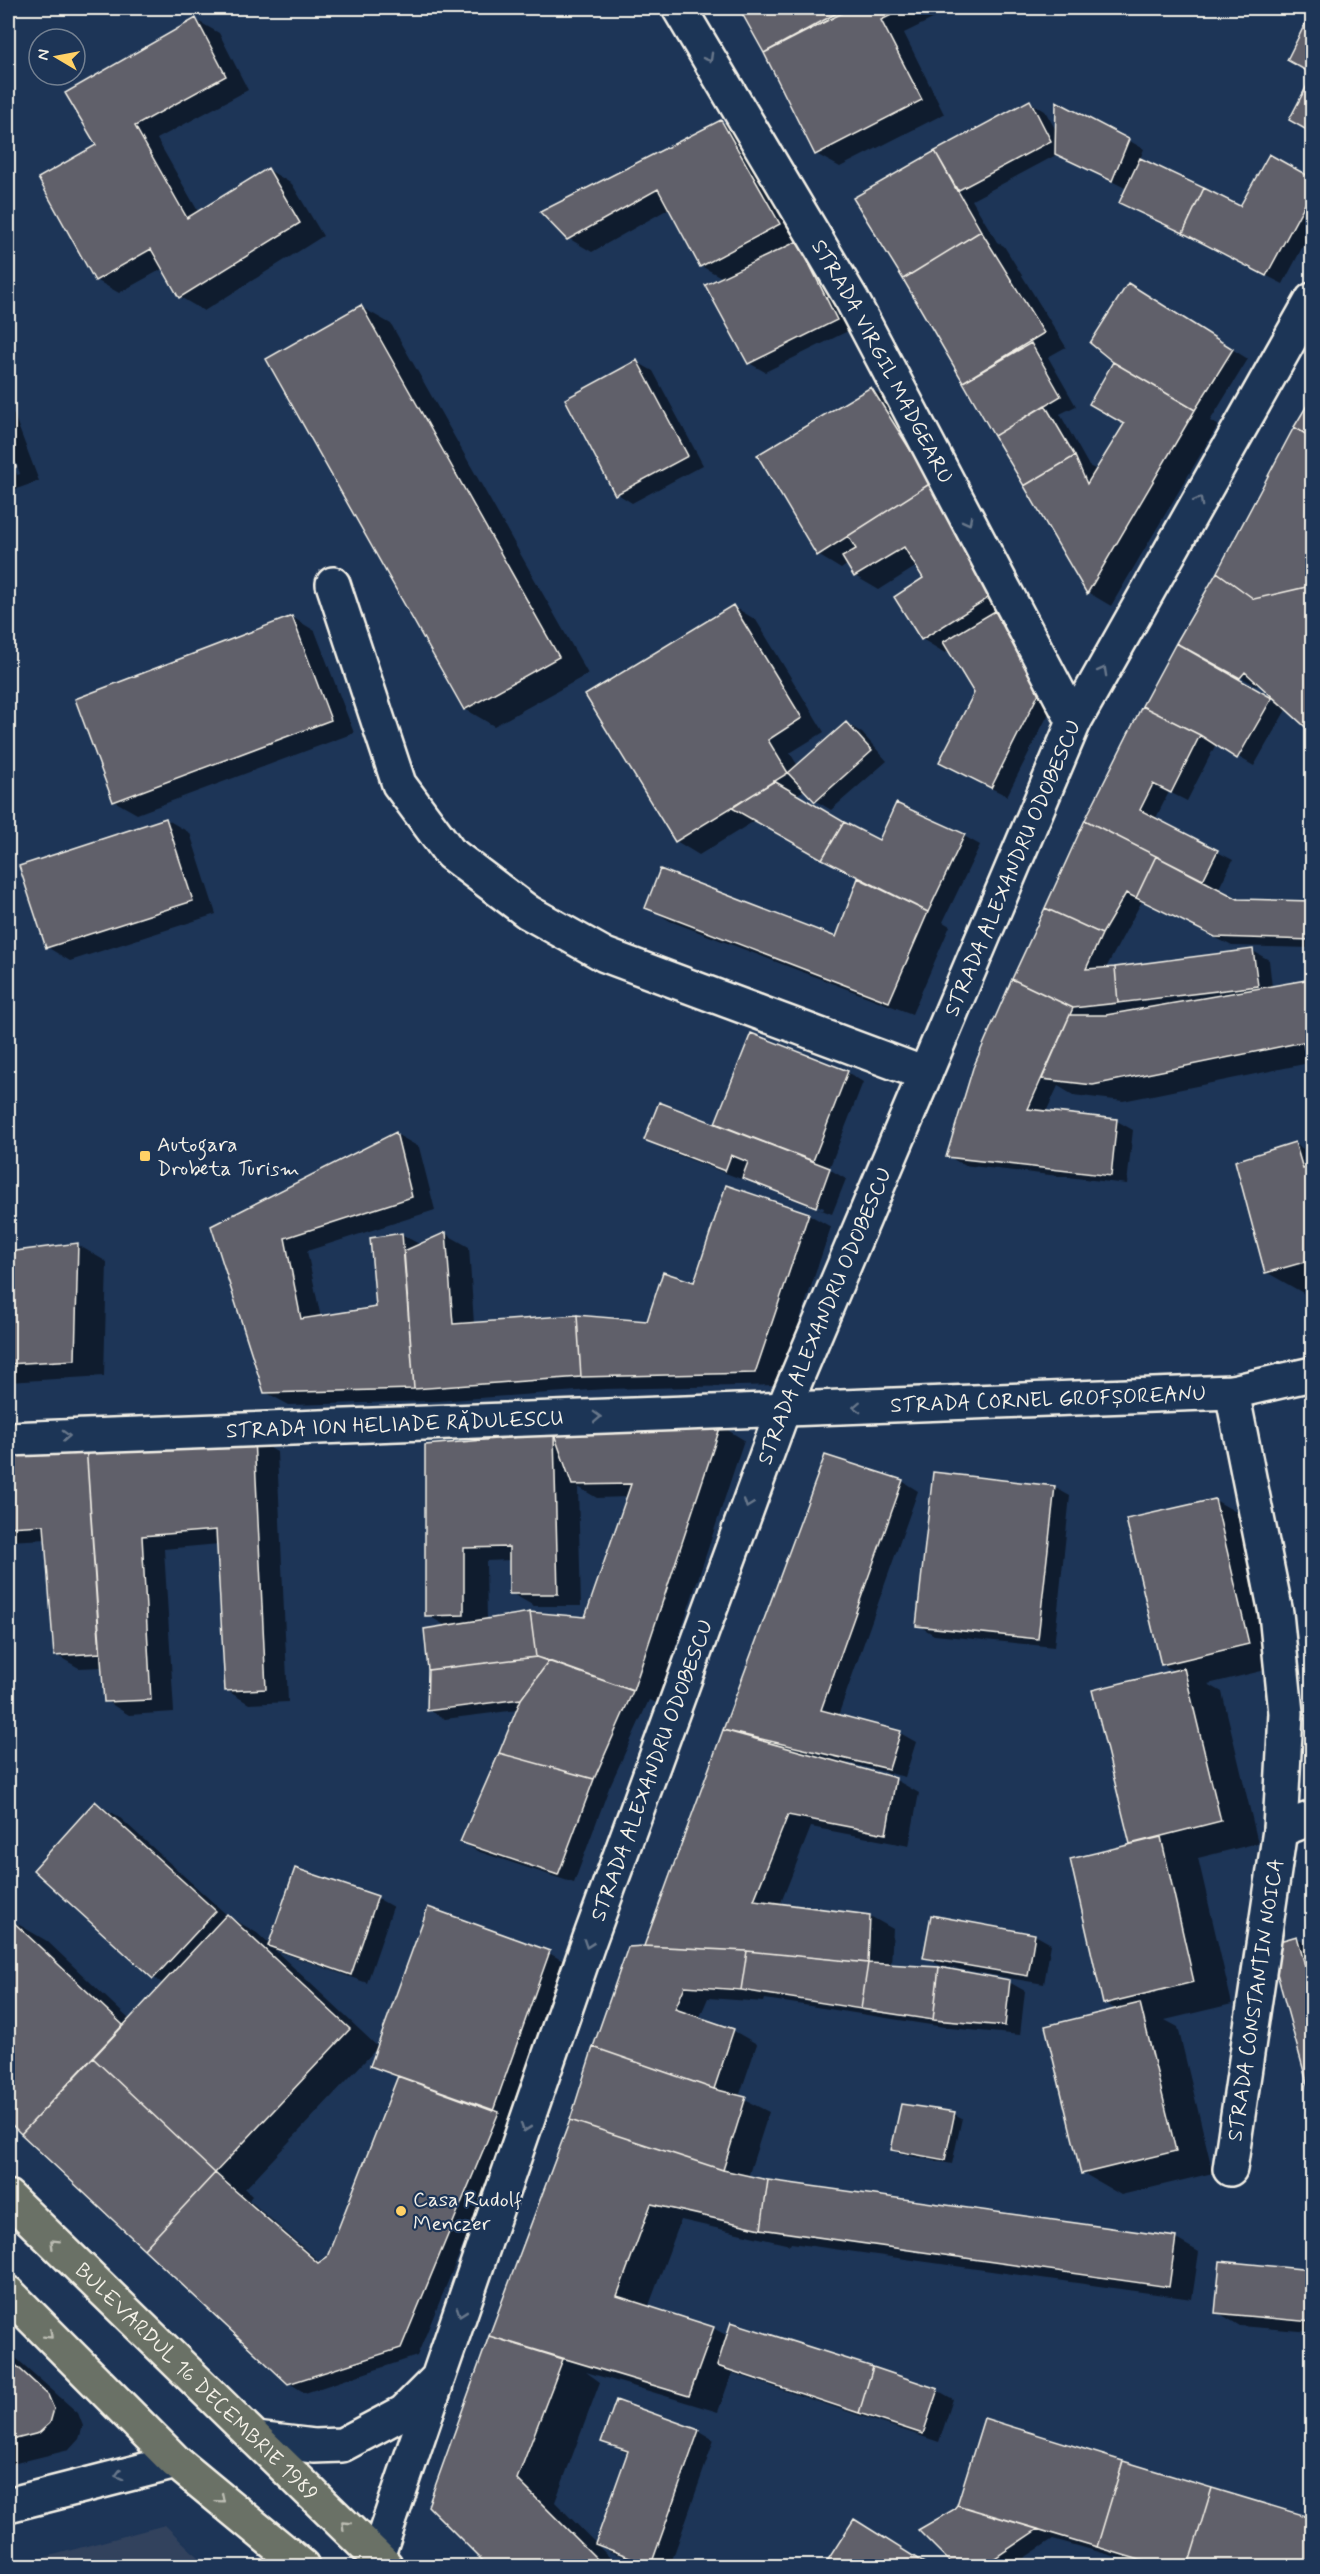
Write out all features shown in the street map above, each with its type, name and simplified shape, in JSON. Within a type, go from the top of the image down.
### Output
[{"type":"main road","name":"BULEVARDUL 16 DECEMBRIE 1989","points":[[8,2198],[382,2562]]},
{"type":"main road","points":[[8,2294],[176,2462],[302,2566]]},
{"type":"street","name":"STRADA VIRGIL MADGEARU","points":[[679,8],[852,300],[1074,722]]},
{"type":"street","name":"STRADA ALEXANDRU ODOBESCU","points":[[382,2562],[438,2378],[589,1941],[783,1410],[1074,722],[1312,300]]},
{"type":"street","points":[[333,584],[399,784],[450,853],[528,912],[605,955],[925,1074]]},
{"type":"street","name":"STRADA CORNEL GROFȘOREANU","points":[[783,1410],[1232,1392],[1312,1374]]},
{"type":"street","name":"STRADA CONSTANTIN NOICA","points":[[1230,2169],[1280,1830],[1286,1713],[1276,1613],[1232,1392]]},
{"type":"street","name":"STRADA ION HELIADE RĂDULESCU","points":[[8,1439],[783,1410]]},
{"type":"street","name":"STRADA CONSTANTIN NOICA","points":[[1280,1830],[1312,1818]]},
{"type":"street","name":"STRADA ALEXANDRU ODOBESCU","points":[[256,2439],[306,2445],[342,2445],[404,2412],[438,2378]]},
{"type":"street","points":[[8,2505],[176,2462]]},
{"type":"shaded area","points":[[165,2525],[207,2566],[12,2566]]},
{"type":"building","points":[[739,8],[846,8],[764,53]]},
{"type":"building","points":[[852,8],[906,8],[881,20],[922,100],[815,155],[764,53]]},
{"type":"building","points":[[1312,13],[1312,74],[1287,60]]},
{"type":"building","points":[[196,18],[226,76],[135,126],[187,218],[268,168],[300,223],[179,298],[151,249],[95,281],[38,178],[96,145],[65,93],[75,87],[87,87],[87,80]]},
{"type":"building","points":[[1312,76],[1312,133],[1289,120]]},
{"type":"building","points":[[1030,100],[1051,141],[957,191],[935,151]]},
{"type":"building","points":[[1056,101],[1129,139],[1112,181],[1055,154]]},
{"type":"building","points":[[721,120],[780,224],[700,267],[658,189],[567,240],[540,212]]},
{"type":"building","points":[[935,151],[981,231],[903,279],[853,198]]},
{"type":"building","points":[[1269,154],[1312,178],[1312,191],[1266,276],[1183,233],[1204,188],[1240,206]]},
{"type":"building","points":[[1140,158],[1204,188],[1183,233],[1119,203]]},
{"type":"building","points":[[981,231],[1044,333],[963,382],[903,279]]},
{"type":"building","points":[[798,241],[837,320],[748,364],[705,285]]},
{"type":"building","points":[[1128,283],[1233,349],[1195,410],[1113,362],[1090,343]]},
{"type":"building","points":[[361,305],[559,657],[464,710],[266,359]]},
{"type":"building","points":[[1031,343],[1061,396],[994,436],[963,382]]},
{"type":"building","points":[[637,360],[688,456],[615,495],[565,399]]},
{"type":"building","points":[[1113,362],[1195,410],[1087,594],[1024,486],[1075,456],[1087,484],[1124,424],[1089,404]]},
{"type":"building","points":[[871,387],[931,483],[817,556],[757,455]]},
{"type":"building","points":[[1312,397],[1312,438],[1294,427]]},
{"type":"building","points":[[1045,405],[1075,456],[1024,486],[994,436]]},
{"type":"building","points":[[1294,427],[1312,438],[1312,575],[1306,587],[1254,599],[1217,572]]},
{"type":"building","points":[[8,445],[16,467],[8,471]]},
{"type":"building","points":[[931,483],[998,592],[921,640],[894,597],[923,578],[904,547],[854,577],[842,557],[856,549],[848,536]]},
{"type":"building","points":[[1217,572],[1254,599],[1306,587],[1312,593],[1312,733],[1245,672],[1240,678],[1176,643]]},
{"type":"building","points":[[733,605],[802,718],[768,740],[788,773],[675,842],[585,695]]},
{"type":"building","points":[[995,611],[1041,689],[991,788],[939,762],[974,693],[943,642]]},
{"type":"building","points":[[292,616],[331,720],[113,802],[75,699]]},
{"type":"building","points":[[1176,643],[1272,698],[1237,759],[1200,735],[1142,706]]},
{"type":"building","points":[[1142,706],[1200,735],[1171,793],[1153,784],[1140,810],[1218,850],[1203,880],[1085,820]]},
{"type":"building","points":[[846,722],[872,751],[815,802],[788,773]]},
{"type":"building","points":[[774,781],[844,822],[822,859],[732,808]]},
{"type":"building","points":[[896,803],[965,834],[928,912],[822,859],[844,822],[879,840]]},
{"type":"building","points":[[166,818],[193,901],[46,948],[19,866]]},
{"type":"building","points":[[1085,820],[1156,856],[1136,898],[1126,893],[1102,934],[1045,908]]},
{"type":"building","points":[[1156,856],[1238,899],[1312,901],[1312,940],[1215,937],[1136,898]]},
{"type":"building","points":[[660,869],[836,937],[858,878],[928,912],[889,1002],[645,908]]},
{"type":"building","points":[[1045,908],[1102,934],[1086,969],[1115,967],[1118,1003],[1073,1008],[1012,979]]},
{"type":"building","points":[[1253,949],[1258,986],[1118,1003],[1115,967]]},
{"type":"building","points":[[1012,979],[1073,1008],[1028,1109],[1117,1119],[1111,1176],[946,1157],[973,1068]]},
{"type":"building","points":[[1312,979],[1312,1085],[1303,1042],[1093,1085],[1042,1079],[1070,1015],[1106,1015]]},
{"type":"building","points":[[751,1033],[848,1071],[813,1161],[715,1123]]},
{"type":"building","points":[[659,1102],[830,1168],[816,1207],[742,1178],[748,1162],[731,1155],[725,1171],[644,1140]]},
{"type":"building","points":[[396,1132],[412,1197],[285,1238],[301,1319],[376,1307],[370,1238],[402,1233],[414,1389],[264,1393],[211,1226]]},
{"type":"building","points":[[1295,1142],[1303,1169],[1312,1166],[1312,1260],[1265,1273],[1235,1161]]},
{"type":"building","points":[[726,1185],[809,1213],[755,1373],[581,1377],[577,1315],[647,1321],[663,1272],[694,1282]]},
{"type":"building","points":[[446,1232],[453,1324],[577,1315],[581,1377],[414,1389],[404,1251]]},
{"type":"building","points":[[78,1243],[75,1360],[8,1364],[8,1252]]},
{"type":"building","points":[[721,1425],[633,1691],[536,1657],[530,1612],[585,1617],[631,1484],[572,1485],[554,1434]]},
{"type":"building","points":[[554,1434],[558,1594],[509,1594],[509,1547],[464,1548],[464,1615],[425,1616],[425,1445]]},
{"type":"building","points":[[254,1437],[266,1689],[225,1691],[216,1530],[142,1536],[151,1700],[104,1702],[86,1445]]},
{"type":"building","points":[[86,1445],[100,1653],[54,1656],[44,1525],[8,1527],[8,1448]]},
{"type":"building","points":[[825,1455],[903,1480],[821,1710],[901,1731],[889,1769],[723,1730]]},
{"type":"building","points":[[933,1472],[1055,1486],[1038,1639],[916,1626]]},
{"type":"building","points":[[1215,1499],[1249,1644],[1161,1665],[1126,1519]]},
{"type":"building","points":[[530,1612],[536,1657],[428,1670],[424,1629]]},
{"type":"building","points":[[536,1657],[549,1661],[521,1699],[427,1711],[428,1670]]},
{"type":"building","points":[[549,1661],[633,1691],[594,1779],[499,1753],[521,1699]]},
{"type":"building","points":[[1184,1668],[1221,1821],[1130,1844],[1092,1690]]},
{"type":"building","points":[[723,1730],[896,1778],[886,1834],[788,1815],[754,1900],[870,1915],[868,1963],[747,1951],[644,1946]]},
{"type":"building","points":[[499,1753],[594,1779],[558,1875],[460,1842]]},
{"type":"building","points":[[95,1801],[216,1911],[153,1979],[33,1870]]},
{"type":"building","points":[[1161,1837],[1194,1982],[1103,2004],[1070,1859]]},
{"type":"building","points":[[295,1868],[378,1896],[351,1975],[268,1946]]},
{"type":"building","points":[[428,1907],[550,1951],[493,2111],[370,2066]]},
{"type":"building","points":[[227,1914],[350,2029],[215,2173],[93,2058]]},
{"type":"building","points":[[931,1915],[1035,1934],[1028,1976],[923,1958]]},
{"type":"building","points":[[8,1917],[123,2025],[21,2134],[8,2121]]},
{"type":"building","points":[[1297,1936],[1312,1992],[1312,2101],[1269,1944]]},
{"type":"building","points":[[628,1947],[747,1951],[741,1990],[685,1986],[675,2009],[734,2029],[714,2089],[593,2047]]},
{"type":"building","points":[[747,1951],[868,1963],[861,2009],[741,1990]]},
{"type":"building","points":[[868,1963],[939,1967],[933,2020],[861,2009]]},
{"type":"building","points":[[939,1967],[1010,1980],[1005,2026],[933,2020]]},
{"type":"building","points":[[1140,2003],[1176,2151],[1081,2174],[1045,2026]]},
{"type":"building","points":[[593,2047],[714,2089],[746,2097],[723,2170],[570,2120]]},
{"type":"building","points":[[93,2058],[215,2173],[144,2249],[21,2134]]},
{"type":"building","name":"Casa Rudolf Menczer","points":[[398,2076],[499,2112],[401,2348],[288,2384],[144,2249],[215,2173],[318,2263],[327,2257]]},
{"type":"building","points":[[901,2104],[955,2112],[945,2160],[891,2150]]},
{"type":"building","points":[[570,2120],[723,2170],[768,2180],[761,2229],[651,2204],[617,2296],[714,2327],[689,2396],[489,2336]]},
{"type":"building","points":[[768,2180],[1176,2237],[1169,2287],[761,2229]]},
{"type":"building","points":[[1220,2261],[1312,2270],[1312,2322],[1215,2313]]},
{"type":"building","points":[[731,2322],[873,2367],[859,2413],[717,2366]]},
{"type":"building","points":[[489,2336],[563,2359],[517,2479],[604,2566],[488,2566],[428,2506]]},
{"type":"building","points":[[8,2358],[48,2395],[54,2409],[50,2423],[39,2433],[8,2441]]},
{"type":"building","points":[[873,2367],[938,2389],[923,2434],[859,2413]]},
{"type":"building","points":[[616,2400],[699,2430],[651,2565],[595,2544],[628,2451],[601,2442]]},
{"type":"building","points":[[984,2418],[1123,2461],[1097,2547],[957,2505]]},
{"type":"building","points":[[1123,2461],[1212,2488],[1188,2566],[1159,2566],[1097,2547]]},
{"type":"building","points":[[1212,2488],[1312,2518],[1312,2566],[1188,2566]]},
{"type":"building","points":[[957,2505],[1038,2529],[983,2566],[954,2566],[918,2530],[953,2510]]},
{"type":"building","points":[[854,2519],[929,2566],[824,2566]]},
{"type":"place","name":"Autogara Drobeta Turism","points":[[145,1156]]},
{"type":"place","name":"Casa Rudolf Menczer","points":[[401,2211]]}]
